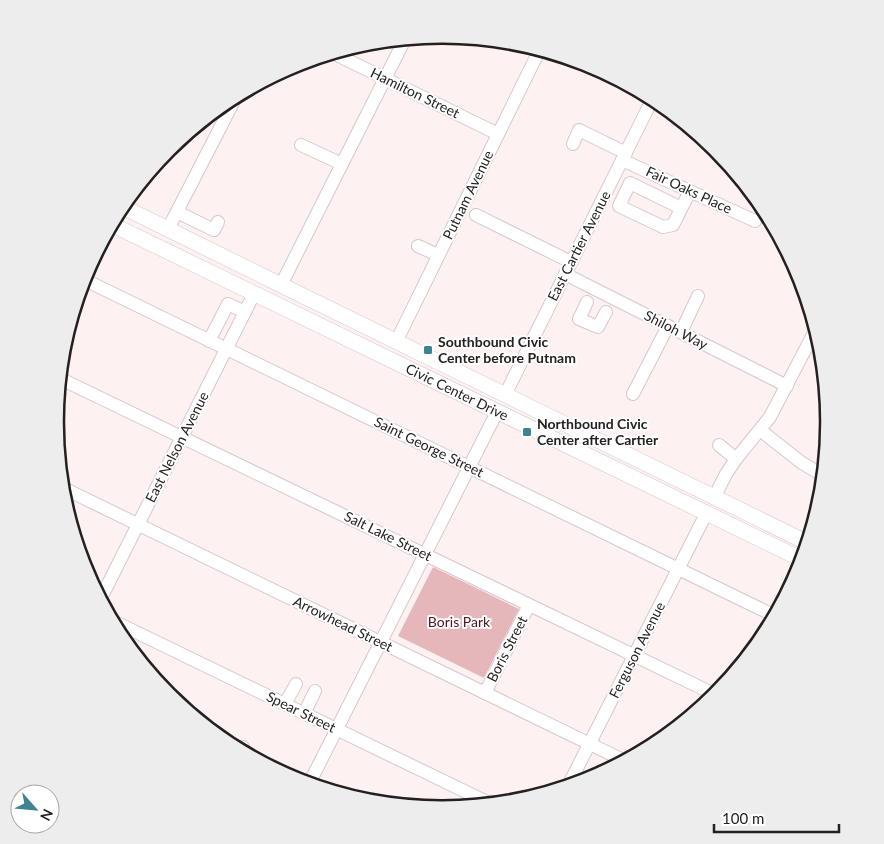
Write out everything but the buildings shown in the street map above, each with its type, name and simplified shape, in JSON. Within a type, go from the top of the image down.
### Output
[{"type":"main road","name":"Civic Center Drive","points":[[129,210],[801,540]]},
{"type":"main road","name":"Civic Center Drive","points":[[118,227],[795,557]]},
{"type":"main road","points":[[223,279],[235,274],[274,292],[281,286]]},
{"type":"main road","points":[[410,370],[418,366],[425,367],[495,400],[500,401],[505,394]]},
{"type":"main road","points":[[497,412],[501,407],[506,406],[570,435],[581,439],[588,436]]},
{"type":"main road","points":[[651,487],[695,498],[705,504],[714,498]]},
{"type":"main road","points":[[706,514],[709,511],[719,510],[765,523]]},
{"type":"street","points":[[281,286],[401,46]]},
{"type":"street","name":"Putnam Avenue","points":[[396,342],[536,56]]},
{"type":"street","name":"Hamilton Street","points":[[342,57],[498,134]]},
{"type":"street","name":"East Cartier Avenue","points":[[505,394],[649,105]]},
{"type":"street","points":[[168,229],[229,109]]},
{"type":"street","name":"Fair Oaks Place","points":[[573,144],[579,130],[690,191],[755,221]]},
{"type":"street","points":[[301,144],[342,164]]},
{"type":"street","points":[[681,208],[630,183],[619,206],[663,227],[673,225],[690,191]]},
{"type":"street","points":[[177,212],[214,230],[218,222]]},
{"type":"street","name":"Shiloh Way","points":[[476,215],[568,268],[594,288],[787,386]]},
{"type":"street","points":[[418,246],[438,255]]},
{"type":"street","name":"Saint George Street","points":[[91,283],[769,613]]},
{"type":"street","points":[[594,288],[579,319],[598,327],[613,298]]},
{"type":"street","name":"East Nelson Avenue","points":[[104,592],[254,294]]},
{"type":"street","points":[[680,332],[698,296]]},
{"type":"street","points":[[588,302],[606,312]]},
{"type":"street","points":[[209,340],[228,304],[245,312]]},
{"type":"street","points":[[633,394],[668,326]]},
{"type":"street","points":[[714,498],[736,459],[770,417],[811,339]]},
{"type":"street","name":"Salt Lake Street","points":[[66,381],[706,691]]},
{"type":"street","points":[[313,777],[497,412]]},
{"type":"street","points":[[760,430],[802,463],[817,472]]},
{"type":"street","points":[[719,445],[736,459]]},
{"type":"street","name":"Arrowhead Street","points":[[70,491],[617,757]]},
{"type":"street","name":"Ferguson Avenue","points":[[573,776],[706,514]]},
{"type":"street","name":"Boris Street","points":[[486,693],[530,605]]},
{"type":"street","name":"Spear Street","points":[[123,626],[478,798]]},
{"type":"street","points":[[285,704],[296,684]]},
{"type":"street","points":[[304,714],[315,691]]},
{"type":"green space","name":"Boris Park","points":[[433,567],[519,609],[484,678],[398,636]]},
{"type":"place","name":"Southbound Civic Center before Putnam","points":[[428,350]]},
{"type":"place","name":"Northbound Civic Center after Cartier","points":[[527,432]]}]
